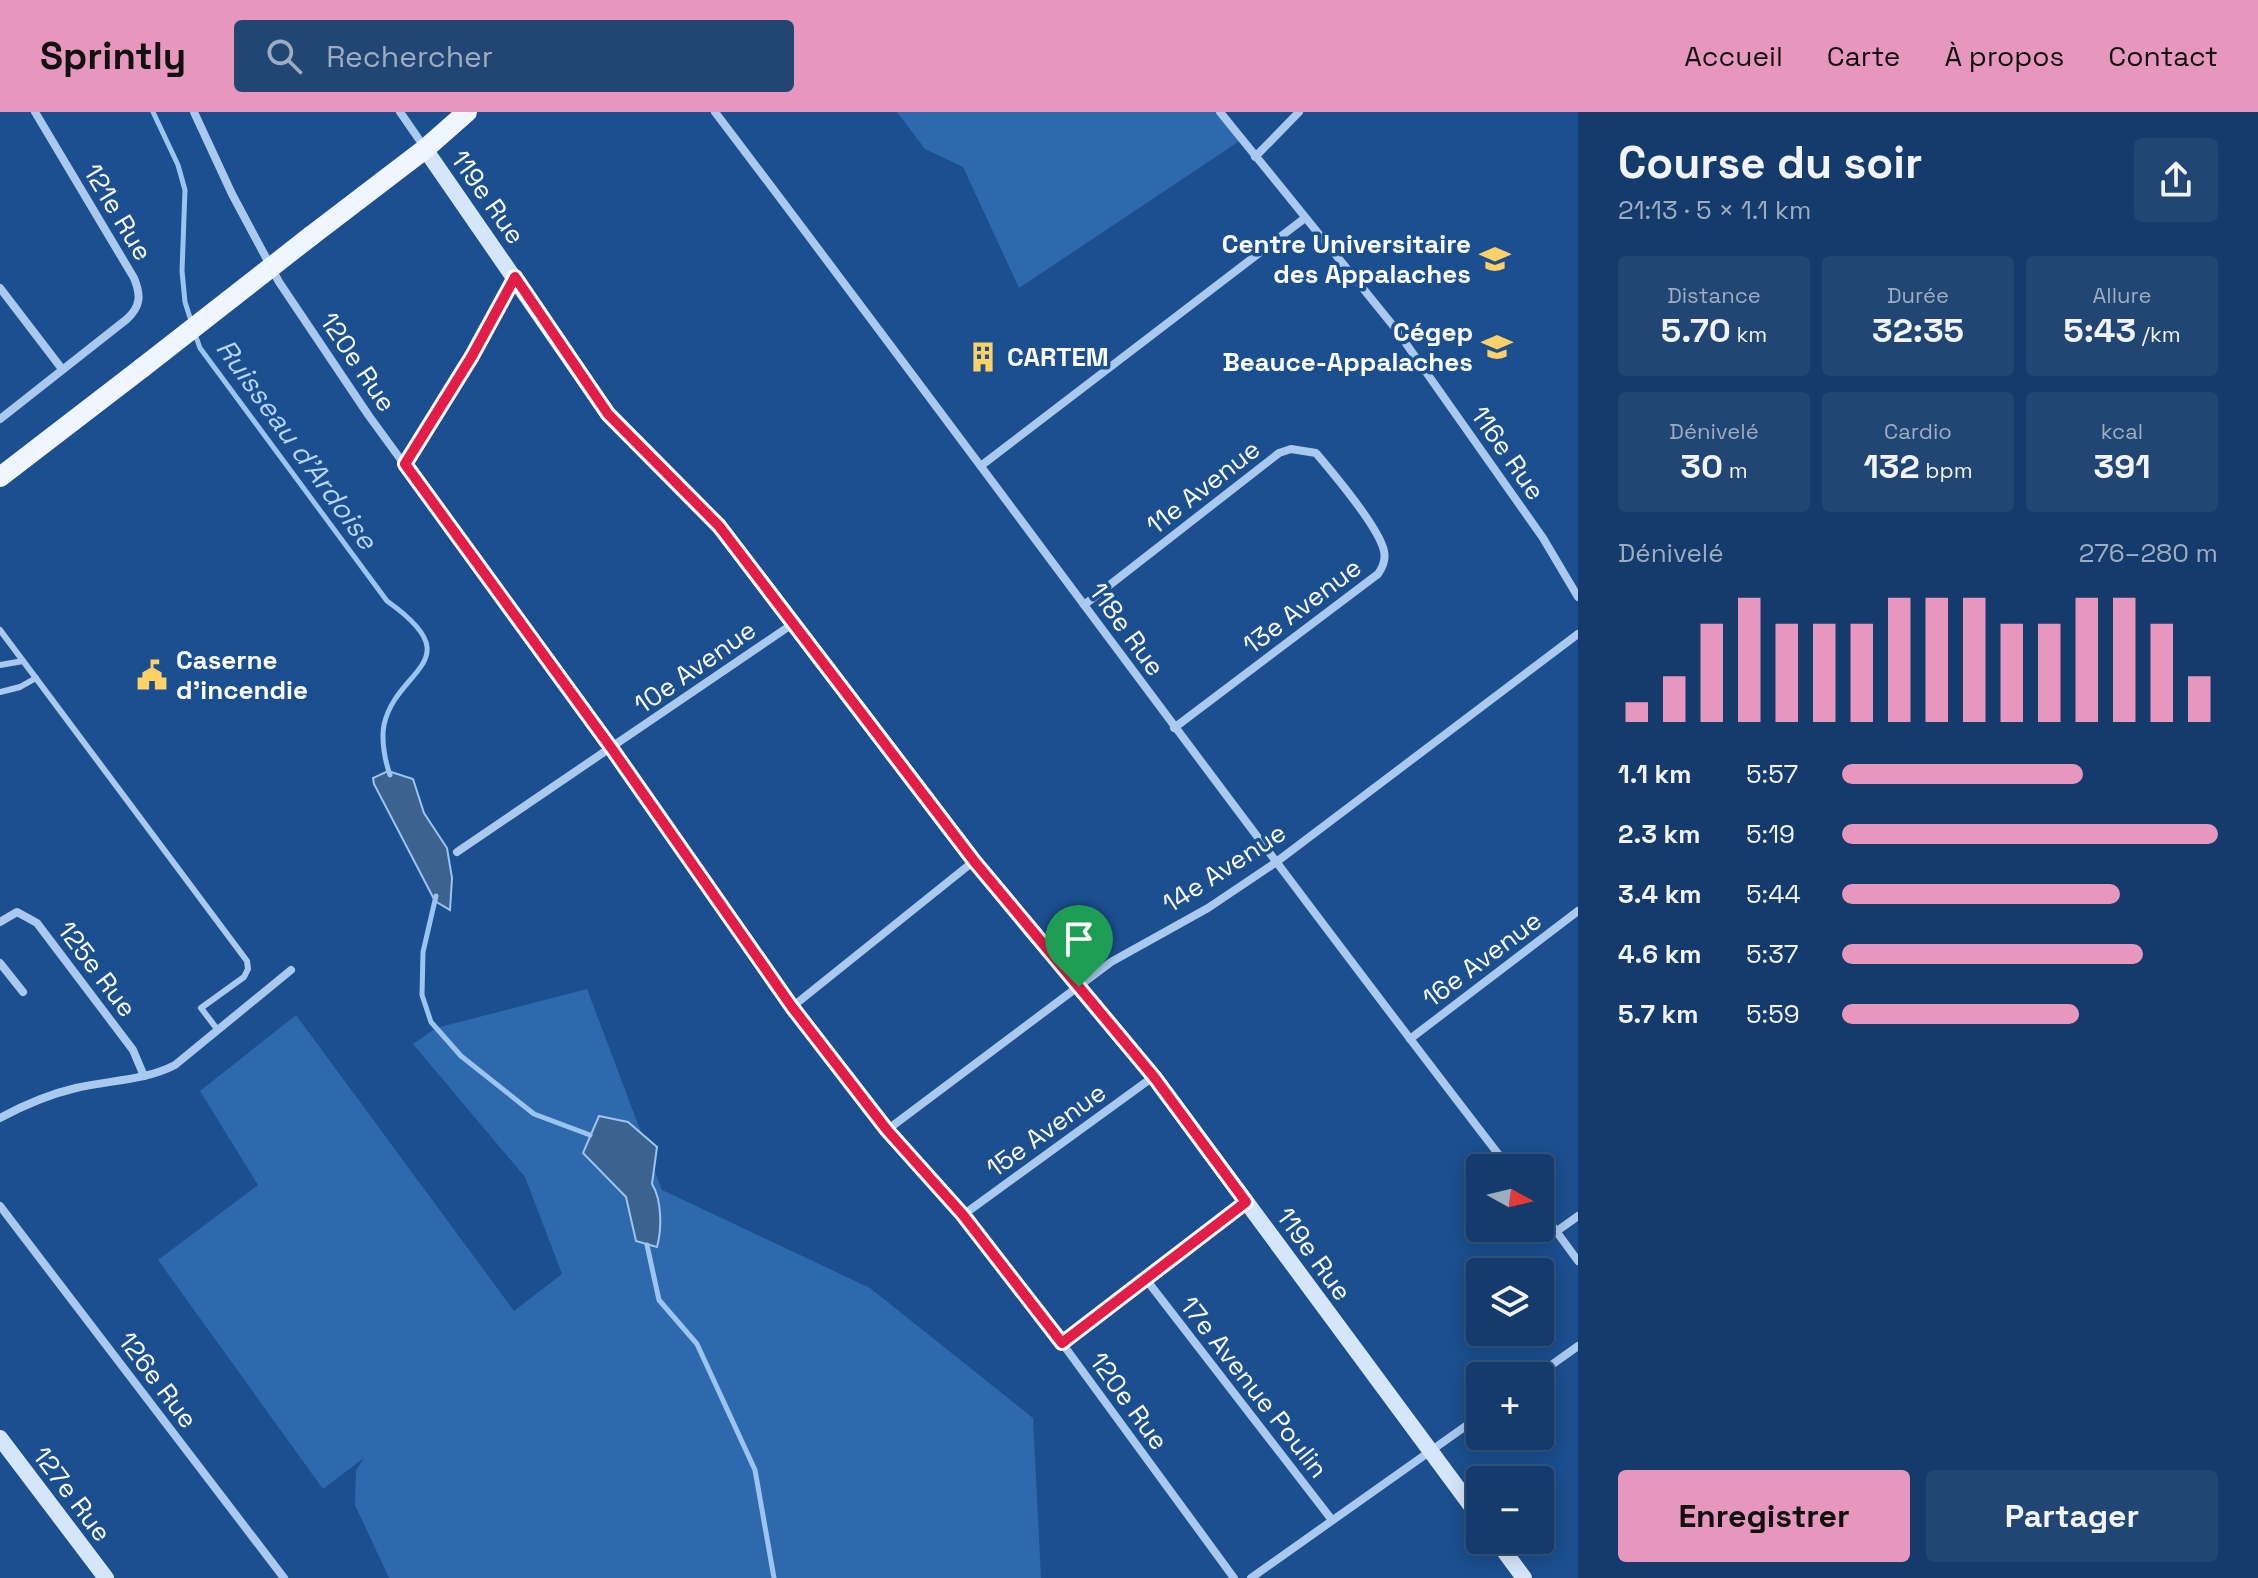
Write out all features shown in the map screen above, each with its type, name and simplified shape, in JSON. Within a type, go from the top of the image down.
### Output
[{"type":"main road","points":[[0,477],[425,149],[467,112]]},
{"type":"street","name":"121e Rue","points":[[0,419],[134,313],[139,304],[134,278],[35,112]]},
{"type":"street","name":"120e Rue","points":[[194,112],[232,194],[279,282],[405,464],[612,749],[792,1007],[887,1130],[963,1215],[1062,1343],[1234,1578]]},
{"type":"street","name":"119e Rue","points":[[400,112],[608,414],[719,526],[795,622],[974,861],[1154,1077],[1466,1499]]},
{"type":"street","name":"118e Rue","points":[[715,112],[982,465],[1275,863],[1498,1154]]},
{"type":"street","name":"116e Rue","points":[[1220,112],[1395,328],[1543,538],[1578,597]]},
{"type":"street","points":[[1255,157],[1299,112]]},
{"type":"street","points":[[982,465],[1305,218]]},
{"type":"street","points":[[405,464],[472,356],[515,277]]},
{"type":"street","points":[[0,288],[62,369]]},
{"type":"street","name":"11e Avenue","points":[[1084,605],[1279,453],[1291,449],[1316,453],[1347,490]]},
{"type":"street","name":"13e Avenue","points":[[1174,728],[1378,574],[1383,566],[1383,547],[1347,490]]},
{"type":"street","name":"10e Avenue","points":[[457,852],[795,622]]},
{"type":"street","name":"14e Avenue","points":[[887,1130],[1132,948],[1208,908],[1275,863],[1578,634]]},
{"type":"street","points":[[792,1007],[974,861]]},
{"type":"street","name":"16e Avenue","points":[[1410,1039],[1578,911]]},
{"type":"street","name":"125e Rue","points":[[0,922],[17,912],[37,923],[133,1050],[144,1076]]},
{"type":"street","points":[[0,963],[23,992]]},
{"type":"street","points":[[0,1118],[75,1088],[144,1076],[175,1065],[291,970]]},
{"type":"street","name":"15e Avenue","points":[[963,1215],[1154,1077]]},
{"type":"street","points":[[1062,1343],[1246,1202]]},
{"type":"street","name":"126e Rue","points":[[0,1206],[284,1578]]},
{"type":"street","points":[[1557,1231],[1578,1216]]},
{"type":"street","points":[[1554,1227],[1578,1261]]},
{"type":"street","name":"17e Avenue Poulin","points":[[1145,1278],[1332,1520]]},
{"type":"street","points":[[1554,1363],[1578,1346]]},
{"type":"street","points":[[1251,1578],[1466,1426]]},
{"type":"street","name":"127e Rue","points":[[0,1438],[106,1578]]},
{"type":"street","points":[[1506,1554],[1524,1578]]},
{"type":"lane","points":[[0,630],[247,961],[248,969],[244,977],[201,1008],[217,1029]]},
{"type":"lane","points":[[0,665],[23,661]]},
{"type":"lane","points":[[0,692],[20,687],[36,678]]},
{"type":"shaded area","points":[[897,112],[1220,112],[1241,140],[1019,288],[963,167],[925,149]]},
{"type":"shaded area","points":[[388,771],[413,779],[424,813],[447,848],[452,878],[450,910],[435,901],[374,784],[373,778]]},
{"type":"shaded area","points":[[587,989],[641,1132],[583,1153],[626,1197],[636,1241],[656,1247],[658,1240],[660,1215],[652,1184],[654,1169],[662,1190],[870,1288],[1033,1418],[1041,1578],[389,1578],[355,1505],[356,1470],[364,1458],[323,1489],[158,1260],[258,1185],[200,1091],[296,1015],[514,1311],[562,1274],[525,1177],[413,1044],[436,1028]]},
{"type":"shaded area","points":[[599,1116],[628,1122],[657,1147],[652,1184],[660,1215],[657,1247],[636,1241],[626,1197],[583,1153]]},
{"type":"waterway","name":"Ruisseau d'Ardoise","points":[[153,112],[178,165],[185,190],[182,271],[185,302],[192,324]]},
{"type":"waterway","name":"Ruisseau d'Ardoise","points":[[195,334],[200,348],[387,601],[412,622],[424,638],[427,652],[422,664],[391,706],[384,725],[384,750],[390,775]]},
{"type":"waterway","points":[[436,896],[423,952],[422,995],[431,1022],[461,1056],[534,1114],[590,1135]]},
{"type":"waterway","name":"Ruisseau d'Ardoise","points":[[647,1245],[659,1300],[697,1344],[755,1470],[774,1578]]},
{"type":"place","name":"Centre Universitaire des Appalaches","points":[[1495,259]]},
{"type":"place","name":"Cégep Beauce-Appalaches","points":[[1497,347]]},
{"type":"place","name":"CARTEM","points":[[983,357]]},
{"type":"place","name":"Caserne d'incendie","points":[[152,675]]},
{"type":"route","points":[[515,277],[608,414],[719,526],[974,861],[1079,987],[1154,1077],[1246,1202],[1062,1343],[963,1215],[887,1130],[792,1007],[612,749],[405,464],[472,356],[515,277]]}]
